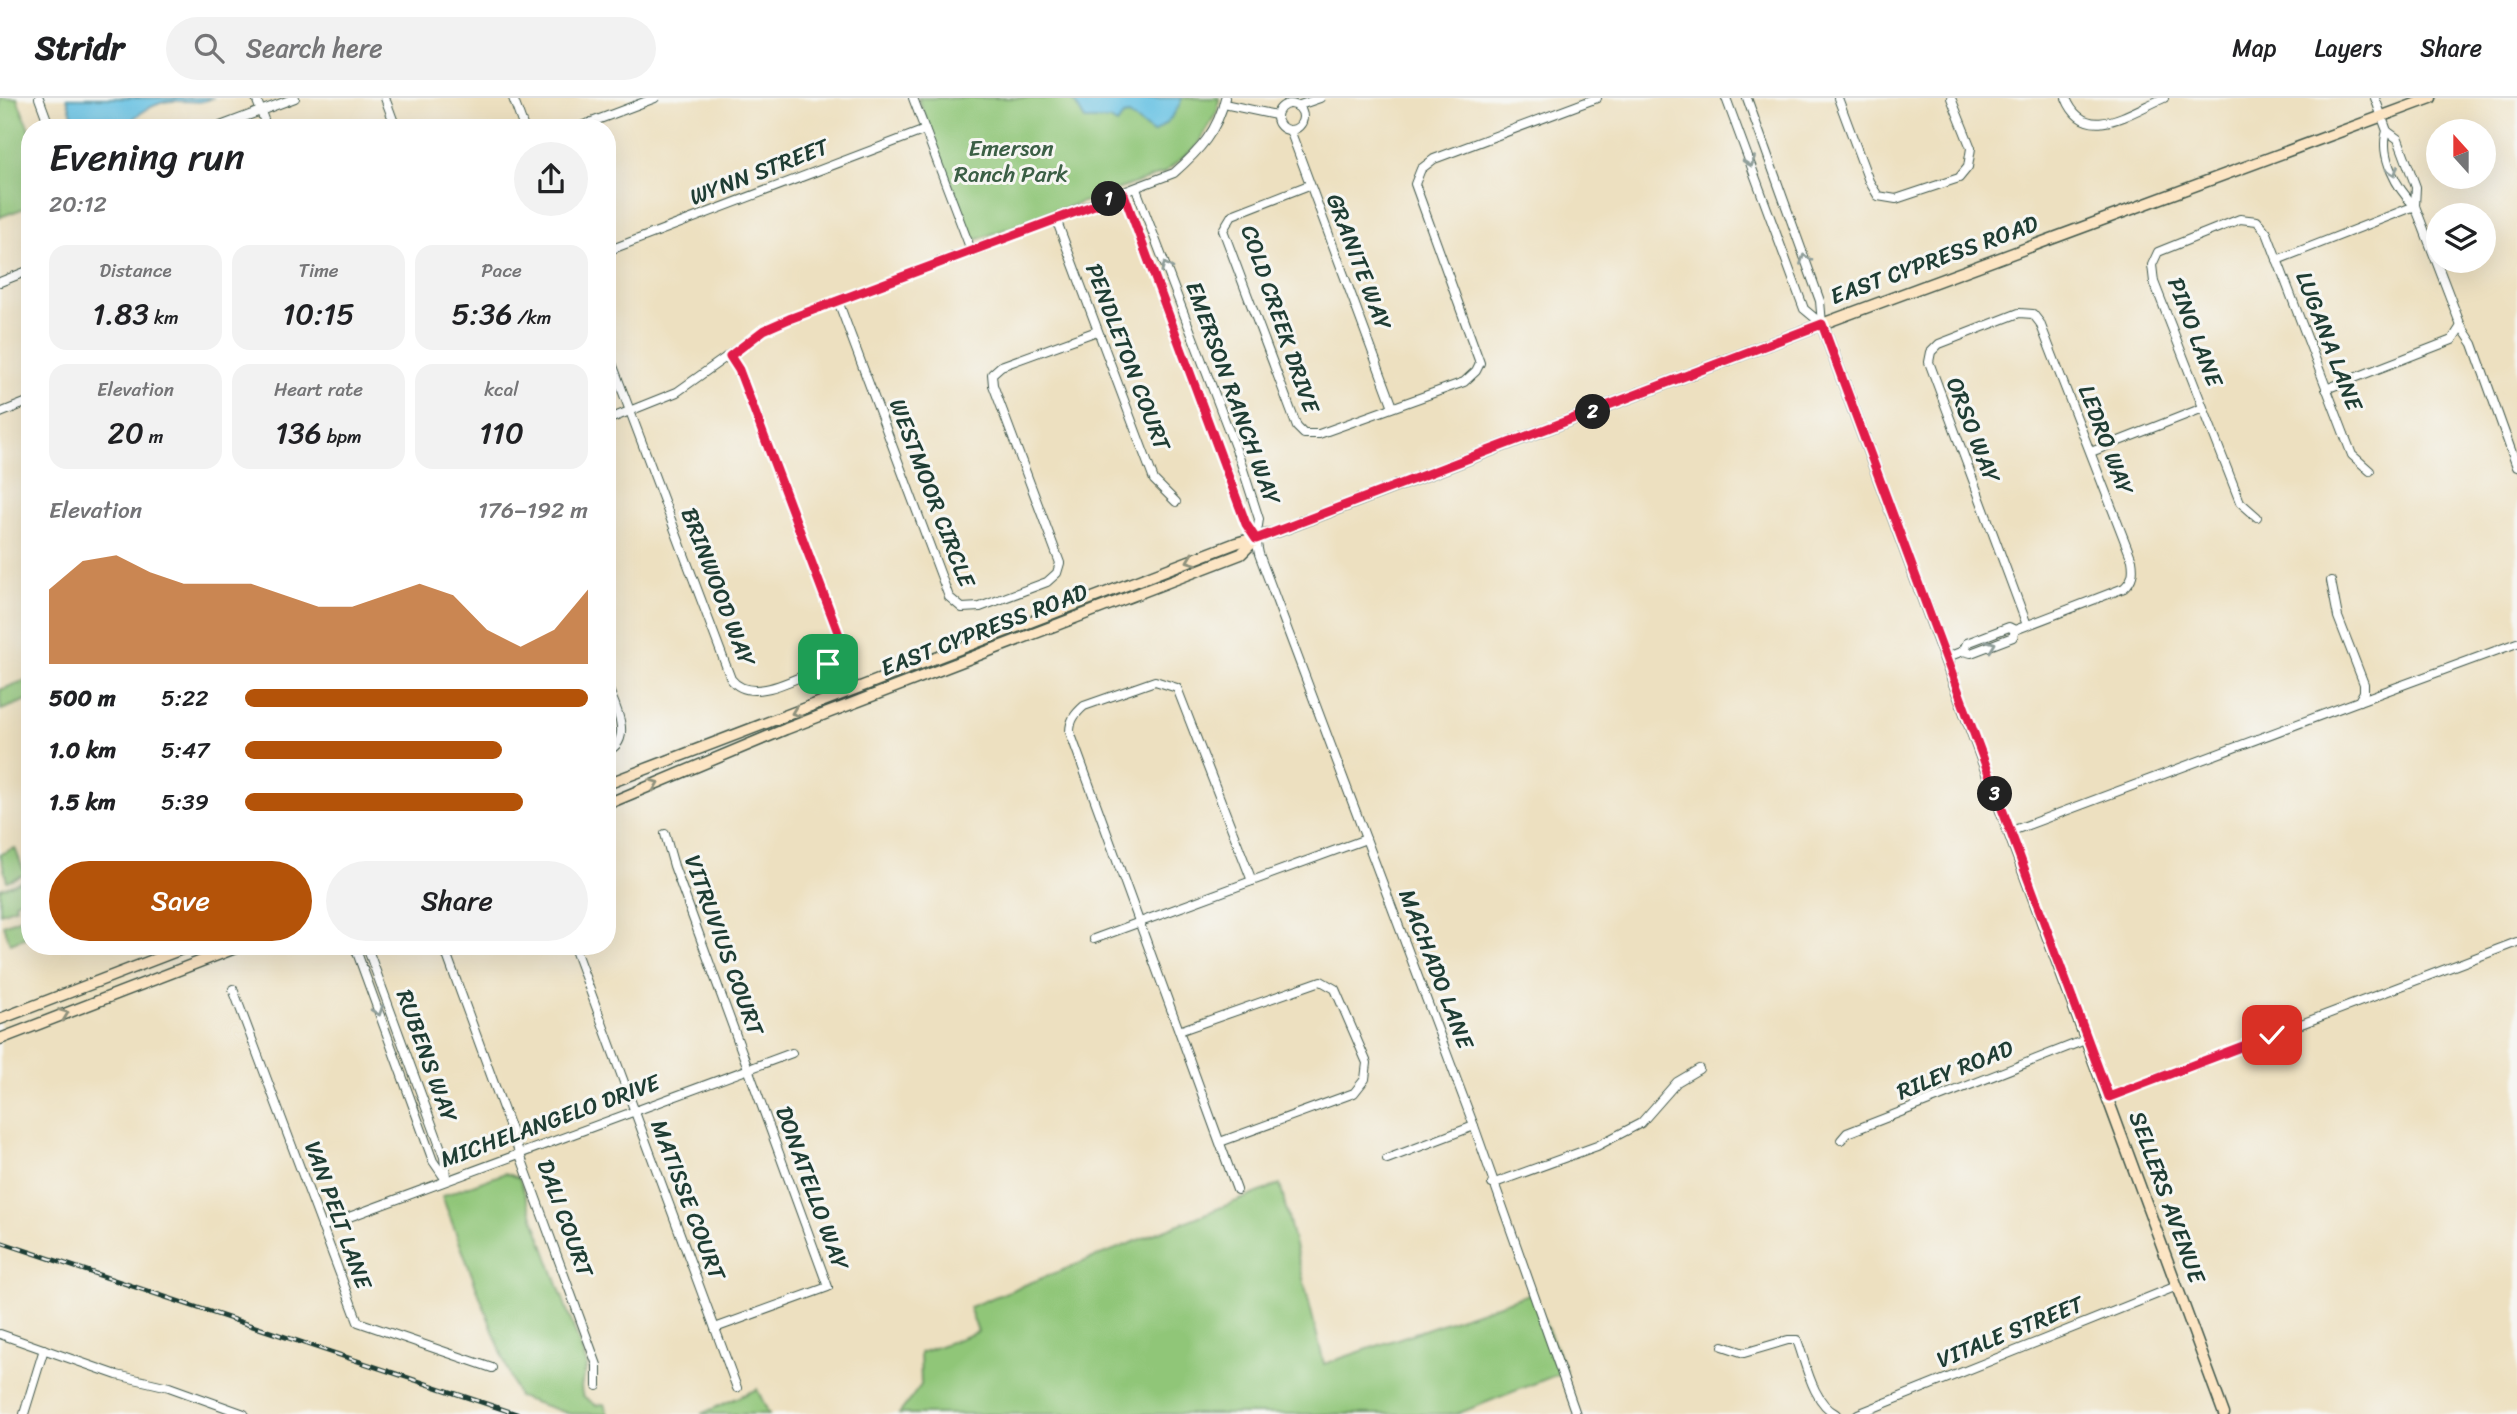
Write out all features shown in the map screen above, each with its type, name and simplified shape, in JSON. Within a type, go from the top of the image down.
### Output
[{"type":"street","points":[[39,98],[47,119]]},
{"type":"street","points":[[256,98],[264,119]]},
{"type":"street","points":[[239,119],[295,98]]},
{"type":"street","points":[[385,98],[393,119]]},
{"type":"street","points":[[513,98],[521,119]]},
{"type":"street","points":[[600,119],[655,98]]},
{"type":"street","points":[[913,98],[971,250]]},
{"type":"street","points":[[1276,115],[1284,105],[1297,106],[1320,98]]},
{"type":"street","points":[[1393,407],[1464,382],[1476,371],[1479,356],[1415,184],[1417,176],[1434,159],[1597,98]]},
{"type":"street","name":"SELLERS AVENUE","points":[[1726,98],[1804,309],[1822,324]]},
{"type":"street","name":"SELLERS AVENUE","points":[[1747,98],[1820,301],[1822,324],[2224,1414]]},
{"type":"street","points":[[1838,98],[1868,181],[1878,197],[1896,199],[1959,178],[1968,167],[1970,148],[1951,98]]},
{"type":"street","points":[[2066,98],[2076,117],[2084,123],[2098,125],[2164,98]]},
{"type":"street","points":[[2375,98],[2387,131],[2383,144],[2400,192],[2415,206]]},
{"type":"street","name":"EAST CYPRESS ROAD","points":[[616,781],[1236,542],[1256,539],[1822,324],[2431,98]]},
{"type":"street","points":[[616,417],[677,391],[764,330],[1174,173],[1198,152],[1220,120],[1224,101],[1276,115]]},
{"type":"street","points":[[1276,115],[1281,127],[1290,130],[1298,128],[1303,121],[1303,112],[1297,106]]},
{"type":"street","name":"WYNN STREET","points":[[616,248],[925,130]]},
{"type":"street","name":"GRANITE WAY","points":[[1290,130],[1393,407]]},
{"type":"street","points":[[2387,131],[2398,138],[2416,187],[2415,206],[2460,326],[2473,344],[2517,467]]},
{"type":"street","name":"COLD CREEK DRIVE","points":[[1309,185],[1232,215],[1223,230],[1297,426],[1304,434],[1319,434],[1393,407]]},
{"type":"street","name":"EMERSON RANCH WAY","points":[[1136,188],[1240,460],[1259,519],[1256,539]]},
{"type":"street","name":"EMERSON RANCH WAY","points":[[1124,194],[1246,524],[1256,539]]},
{"type":"street","points":[[2277,260],[2415,206]]},
{"type":"street","name":"PENDLETON COURT","points":[[1056,219],[1154,480],[1176,502]]},
{"type":"street","name":"PINO LANE","points":[[2257,221],[2240,219],[2158,252],[2151,265],[2154,282],[2240,502],[2257,517]]},
{"type":"street","name":"LUGANA LANE","points":[[2257,221],[2267,233],[2352,455],[2370,471]]},
{"type":"street","points":[[0,282],[21,274]]},
{"type":"street","name":"WESTMOOR CIRCLE","points":[[838,300],[949,597],[955,604],[971,610],[1047,582],[1057,573],[1060,563],[993,385],[992,374],[1001,366],[1097,331]]},
{"type":"street","name":"ORSO WAY","points":[[2026,625],[1929,362],[1931,352],[1939,344],[2020,313],[2033,314]]},
{"type":"street","name":"LEDRO WAY","points":[[2026,625],[2123,588],[2130,582],[2132,560],[2040,323],[2033,314]]},
{"type":"street","points":[[2326,389],[2452,340],[2460,326]]},
{"type":"street","name":"BRINWOOD WAY","points":[[631,412],[737,686],[752,692],[761,690],[828,664],[839,652],[839,635],[739,370],[730,356]]},
{"type":"street","points":[[616,373],[631,412]]},
{"type":"street","points":[[0,412],[21,404]]},
{"type":"street","points":[[2091,452],[2203,408]]},
{"type":"street","name":"EAST CYPRESS ROAD","points":[[616,800],[786,729],[1241,554],[1256,539]]},
{"type":"street","name":"MACHADO LANE","points":[[1256,539],[1474,1126],[1576,1414]]},
{"type":"street","points":[[2331,581],[2338,617],[2364,684],[2364,692],[2359,701]]},
{"type":"street","points":[[1945,658],[1963,651],[1971,653],[2012,636],[2015,629],[2026,625]]},
{"type":"street","points":[[2009,832],[2517,643]]},
{"type":"street","points":[[1237,1190],[1070,733],[1070,722],[1084,706],[1155,681],[1177,688],[1252,881]]},
{"type":"street","points":[[616,710],[622,727],[620,739],[616,743]]},
{"type":"street","name":"VITRUVIUS COURT","points":[[665,834],[674,866],[748,1069]]},
{"type":"street","points":[[1094,939],[1366,839]]},
{"type":"street","points":[[2109,1097],[2517,942]]},
{"type":"street","points":[[0,1019],[166,955]]},
{"type":"street","points":[[0,1039],[217,955]]},
{"type":"street","name":"RUBENS WAY","points":[[358,955],[433,1161],[446,1180]]},
{"type":"street","name":"RUBENS WAY","points":[[370,955],[444,1157],[446,1180]]},
{"type":"street","name":"DALI COURT","points":[[447,955],[597,1365],[597,1386]]},
{"type":"street","name":"MATISSE COURT","points":[[577,955],[737,1388]]},
{"type":"street","points":[[1179,1031],[1321,981],[1335,989],[1367,1063],[1365,1079],[1354,1093],[1220,1142]]},
{"type":"street","name":"VAN PELT LANE","points":[[233,989],[358,1322],[492,1368]]},
{"type":"street","name":"RILEY ROAD","points":[[1841,1140],[1847,1133],[2085,1040]]},
{"type":"street","name":"MICHELANGELO DRIVE","points":[[323,1227],[792,1053]]},
{"type":"street","name":"DONATELLO WAY","points":[[715,1328],[828,1287],[748,1069]]},
{"type":"street","points":[[1493,1184],[1597,1146],[1641,1124],[1677,1082],[1699,1069]]},
{"type":"street","points":[[1387,1159],[1474,1126]]},
{"type":"street","name":"VITALE STREET","points":[[1858,1414],[2177,1286]]},
{"type":"street","points":[[0,1334],[117,1376],[169,1387],[244,1414]]},
{"type":"street","points":[[1723,1346],[1744,1353],[1788,1340],[1797,1340],[1818,1395],[1827,1409],[1836,1414]]},
{"type":"street","points":[[24,1414],[44,1349]]},
{"type":"green space","points":[[0,98],[17,98],[25,119],[21,119],[21,209],[0,217]]},
{"type":"green space","name":"Emerson Ranch Park","points":[[918,98],[1219,98],[1218,110],[1197,146],[1164,173],[973,241]]},
{"type":"green space","points":[[21,682],[21,702],[1,710],[0,690]]},
{"type":"green space","points":[[15,848],[21,864],[21,876],[7,881],[0,854]]},
{"type":"green space","points":[[21,881],[21,900],[15,902],[16,907],[0,913],[0,889]]},
{"type":"green space","points":[[21,918],[21,939],[10,943],[3,925]]},
{"type":"green space","points":[[505,1173],[519,1178],[586,1362],[581,1387],[583,1396],[596,1405],[604,1404],[608,1414],[570,1414],[518,1397],[442,1196]]},
{"type":"green space","points":[[1280,1184],[1324,1364],[1532,1293],[1566,1371],[1457,1414],[899,1414],[921,1385],[920,1353],[978,1332],[969,1307]]},
{"type":"green space","points":[[757,1389],[769,1414],[701,1414]]},
{"type":"water","points":[[67,98],[212,98],[193,102],[166,102],[152,106],[133,119],[73,119]]},
{"type":"water","points":[[1072,98],[1182,98],[1171,118],[1153,133],[1129,115],[1123,116],[1117,124],[1110,120],[1085,120]]},
{"type":"railway","points":[[0,1242],[517,1414]]},
{"type":"route","points":[[828,664],[836,659],[839,652],[839,635],[739,370],[730,356],[764,330],[789,319],[1124,194],[1246,524],[1256,539],[1822,324],[2085,1040],[2109,1097],[2272,1035]]}]
